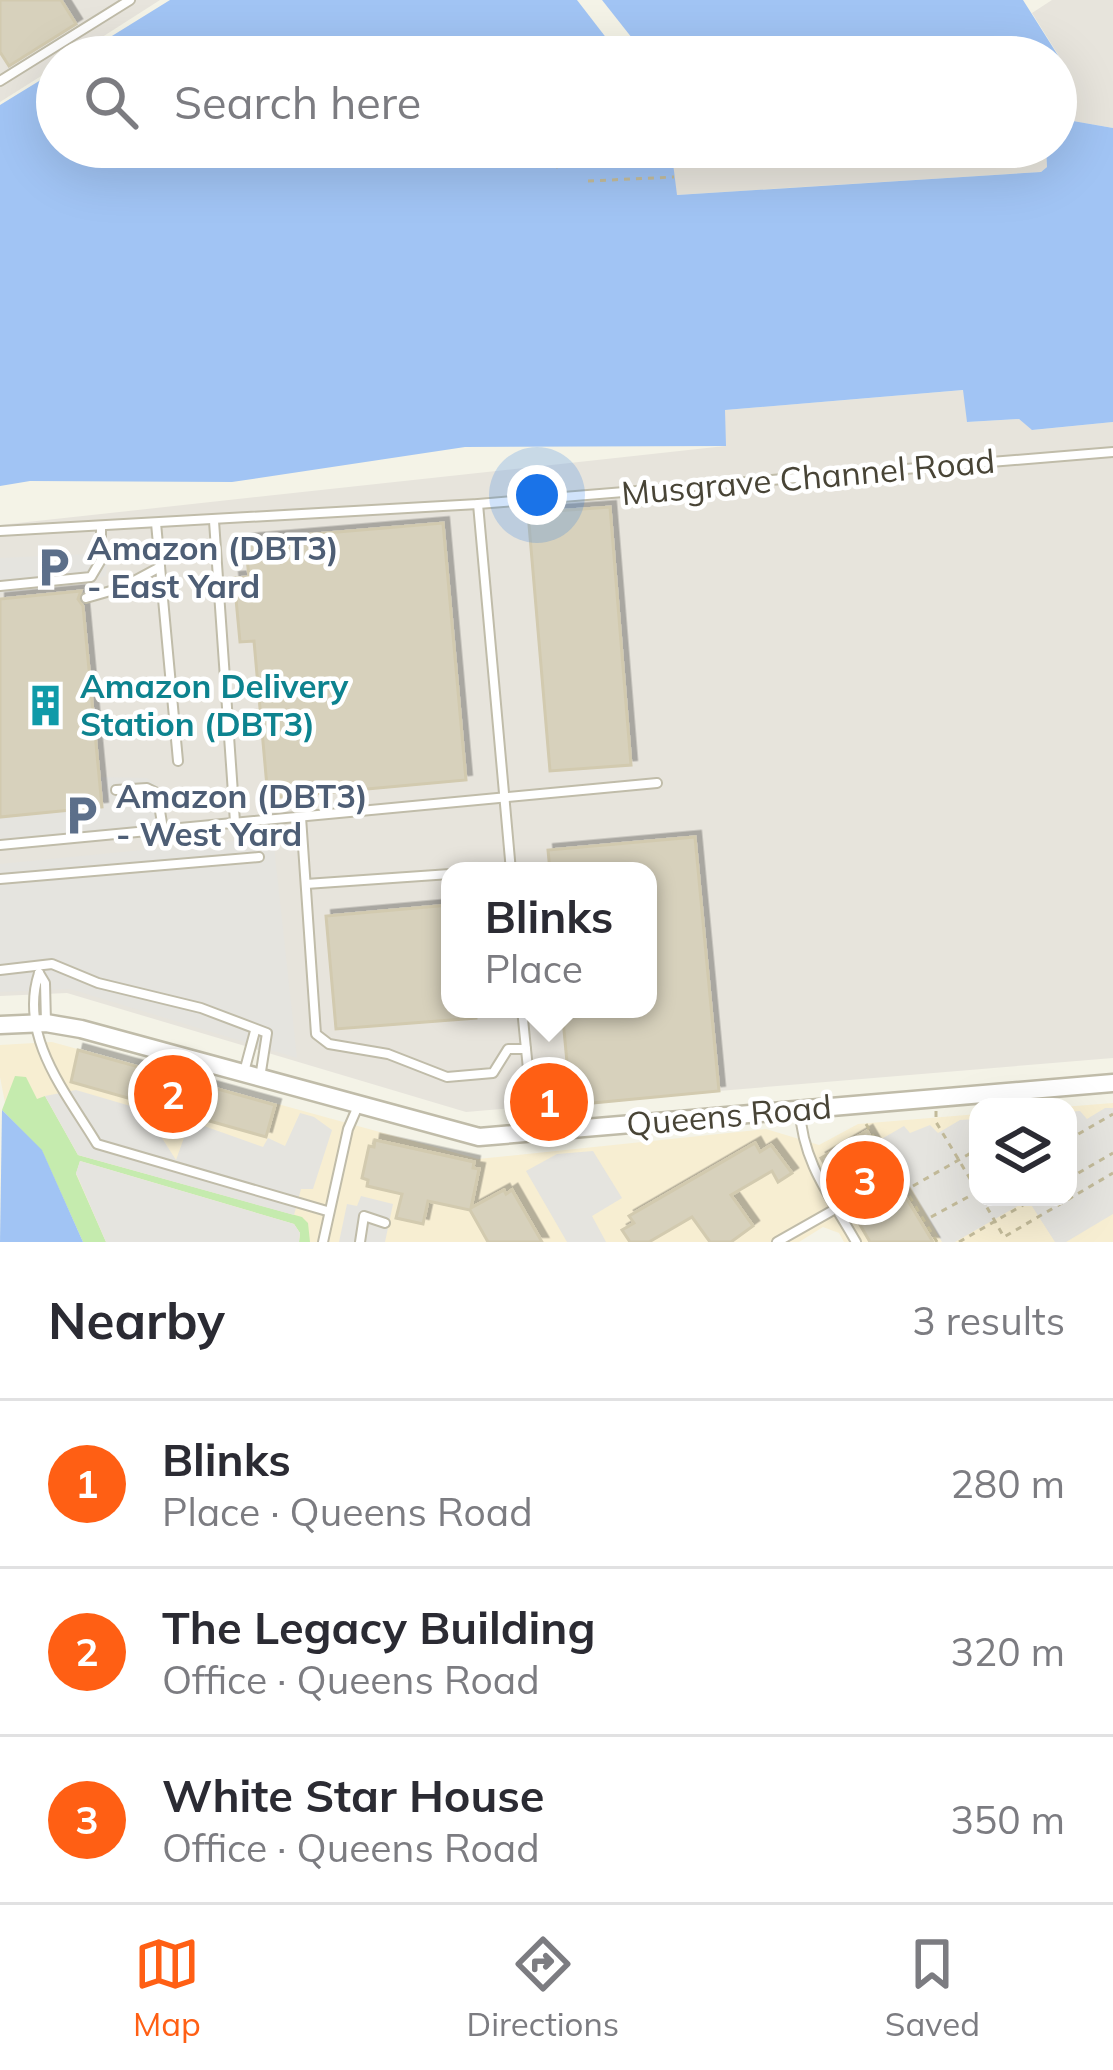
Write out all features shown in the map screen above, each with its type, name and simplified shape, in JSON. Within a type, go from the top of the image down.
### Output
[{"type":"street","name":"Queens Road","points":[[0,1025],[40,1023],[459,1135],[492,1136],[1113,1083]]},
{"type":"lane","points":[[72,36],[130,0]]},
{"type":"lane","points":[[0,81],[36,59]]},
{"type":"lane","name":"Musgrave Channel Road","points":[[0,531],[478,504],[1113,452]]},
{"type":"lane","points":[[478,504],[509,862]]},
{"type":"lane","points":[[214,520],[235,822]]},
{"type":"lane","points":[[156,524],[178,760]]},
{"type":"lane","points":[[0,586],[91,577],[101,560],[101,526]]},
{"type":"lane","points":[[86,598],[121,588],[160,567]]},
{"type":"lane","points":[[0,845],[657,783]]},
{"type":"lane","points":[[116,790],[147,788],[157,793],[163,829]]},
{"type":"lane","points":[[301,817],[316,1034],[329,1044],[388,1054],[447,1077],[493,1073],[508,1049],[526,1049]]},
{"type":"lane","points":[[0,879],[259,857]]},
{"type":"lane","points":[[306,884],[441,875]]},
{"type":"lane","points":[[0,970],[38,970],[52,964],[98,983],[201,1007],[267,1033],[252,1076]]},
{"type":"lane","points":[[38,970],[40,1023],[60,1091],[69,1097],[97,1144],[327,1211]]},
{"type":"lane","points":[[523,1018],[534,1131]]},
{"type":"lane","points":[[252,1076],[255,1030]]},
{"type":"lane","points":[[322,1242],[358,1106]]},
{"type":"lane","points":[[800,1109],[801,1141],[856,1242]]},
{"type":"lane","points":[[777,1242],[837,1208]]},
{"type":"lane","points":[[360,1242],[364,1216],[385,1223]]},
{"type":"path","points":[[588,182],[674,177]]},
{"type":"path","points":[[935,1097],[937,1122],[969,1176]]},
{"type":"path","points":[[1077,1135],[1113,1114]]},
{"type":"path","points":[[866,1124],[937,1242]]},
{"type":"path","points":[[1077,1174],[1113,1153]]},
{"type":"path","points":[[913,1186],[969,1154]]},
{"type":"path","points":[[986,1206],[1004,1237],[1113,1173]]},
{"type":"path","points":[[932,1217],[969,1198]]},
{"type":"path","points":[[959,1242],[1021,1206]]},
{"type":"shaded area","points":[[0,0],[160,0],[104,36],[36,36],[36,79],[0,102]]},
{"type":"shaded area","points":[[1052,0],[1113,0],[1113,128],[1077,122],[1077,36],[1046,36],[1032,13]]},
{"type":"shaded area","points":[[673,168],[1046,168],[1041,172],[676,195]]},
{"type":"shaded area","points":[[964,390],[968,422],[1019,419],[1033,430],[1113,422],[1113,1058],[466,1112],[67,993],[0,996],[0,525],[725,446],[725,410]]},
{"type":"shaded area","name":"Amazon (DBT3) - East Yard","points":[[108,553],[106,576],[0,593],[0,558]]},
{"type":"shaded area","name":"Amazon (DBT3) - West Yard","points":[[147,778],[159,788],[164,802],[163,829],[0,842],[0,786]]},
{"type":"shaded area","points":[[273,837],[297,1058],[70,989],[0,992],[0,864]]},
{"type":"shaded area","points":[[52,1042],[478,1159],[766,1129],[819,1145],[858,1124],[969,1115],[969,1206],[1077,1206],[1077,1106],[1113,1103],[1113,1242],[844,1242],[839,1233],[823,1227],[799,1242],[89,1242],[6,1108],[0,1045]]},
{"type":"shaded area","points":[[76,1090],[144,1110],[176,1160],[190,1121],[263,1147],[268,1138],[285,1146],[300,1113],[332,1130],[313,1189],[301,1189],[294,1215],[78,1155],[45,1096]]},
{"type":"shaded area","points":[[1113,1108],[1113,1214],[1066,1242],[1055,1242],[1032,1206],[1077,1206],[1077,1111],[1087,1119]]},
{"type":"shaded area","points":[[969,1120],[969,1206],[1018,1206],[955,1242],[942,1242],[897,1163],[891,1163],[878,1141],[904,1126],[910,1133],[930,1125],[938,1133]]},
{"type":"shaded area","points":[[593,1151],[622,1198],[592,1216],[606,1242],[567,1242],[526,1171],[557,1154]]},
{"type":"shaded area","points":[[80,1161],[294,1224],[299,1242],[106,1242],[76,1173]]},
{"type":"shaded area","points":[[361,1196],[393,1204],[385,1242],[339,1242],[347,1204],[357,1206]]},
{"type":"green space","points":[[15,1076],[26,1077],[37,1099],[45,1096],[78,1155],[302,1217],[308,1223],[310,1242],[299,1242],[294,1224],[80,1161],[76,1174],[106,1242],[83,1242],[42,1151],[2,1110]]},
{"type":"water","points":[[170,0],[1023,0],[1046,36],[112,36]]},
{"type":"water","points":[[36,83],[36,168],[674,168],[677,195],[1077,168],[1077,122],[1113,128],[1113,422],[1032,430],[1019,419],[967,422],[963,390],[725,410],[726,446],[465,447],[232,482],[30,481],[0,486],[0,105]]},
{"type":"water","points":[[2,1110],[42,1150],[83,1242],[0,1242]]},
{"type":"pier","points":[[577,0],[602,0],[630,36],[605,36]]},
{"type":"building","points":[[0,0],[61,0],[76,24],[57,36],[36,36],[36,49],[9,66],[0,52]]},
{"type":"building","points":[[610,507],[631,765],[550,771],[528,513]]},
{"type":"building","points":[[443,523],[466,780],[268,798],[254,641],[240,642],[234,578],[249,577],[245,540]]},
{"type":"building","name":"Amazon Delivery Station (DBT3)","points":[[81,591],[78,599],[83,606],[102,807],[0,817],[0,599]]},
{"type":"building","points":[[695,837],[719,1091],[571,1105],[563,1018],[657,1018],[657,862],[549,862],[548,850]]},
{"type":"building","points":[[441,906],[441,1018],[476,1018],[336,1029],[326,916]]},
{"type":"building","points":[[78,1050],[275,1105],[266,1137],[71,1082]]},
{"type":"building","points":[[867,1131],[933,1242],[870,1242],[821,1158]]},
{"type":"building","points":[[375,1140],[474,1162],[473,1168],[479,1169],[471,1208],[512,1190],[542,1242],[488,1242],[470,1210],[428,1201],[423,1224],[396,1218],[402,1194],[367,1186],[368,1180],[362,1178],[369,1146],[374,1147]]},
{"type":"building","points":[[755,1143],[760,1152],[771,1145],[792,1173],[778,1182],[772,1171],[731,1195],[753,1226],[731,1242],[710,1242],[692,1217],[649,1242],[630,1242],[622,1230],[634,1223],[629,1216]]},
{"type":"place","name":"Amazon (DBT3) - East Yard","points":[[53,567]]},
{"type":"place","name":"Amazon Delivery Station (DBT3)","points":[[46,705]]},
{"type":"place","name":"Amazon (DBT3) - West Yard","points":[[82,815]]},
{"type":"place","name":"The Legacy Building","points":[[173,1094]]},
{"type":"place","name":"Blinks","points":[[549,1102]]},
{"type":"place","name":"White Star House","points":[[865,1180]]}]
